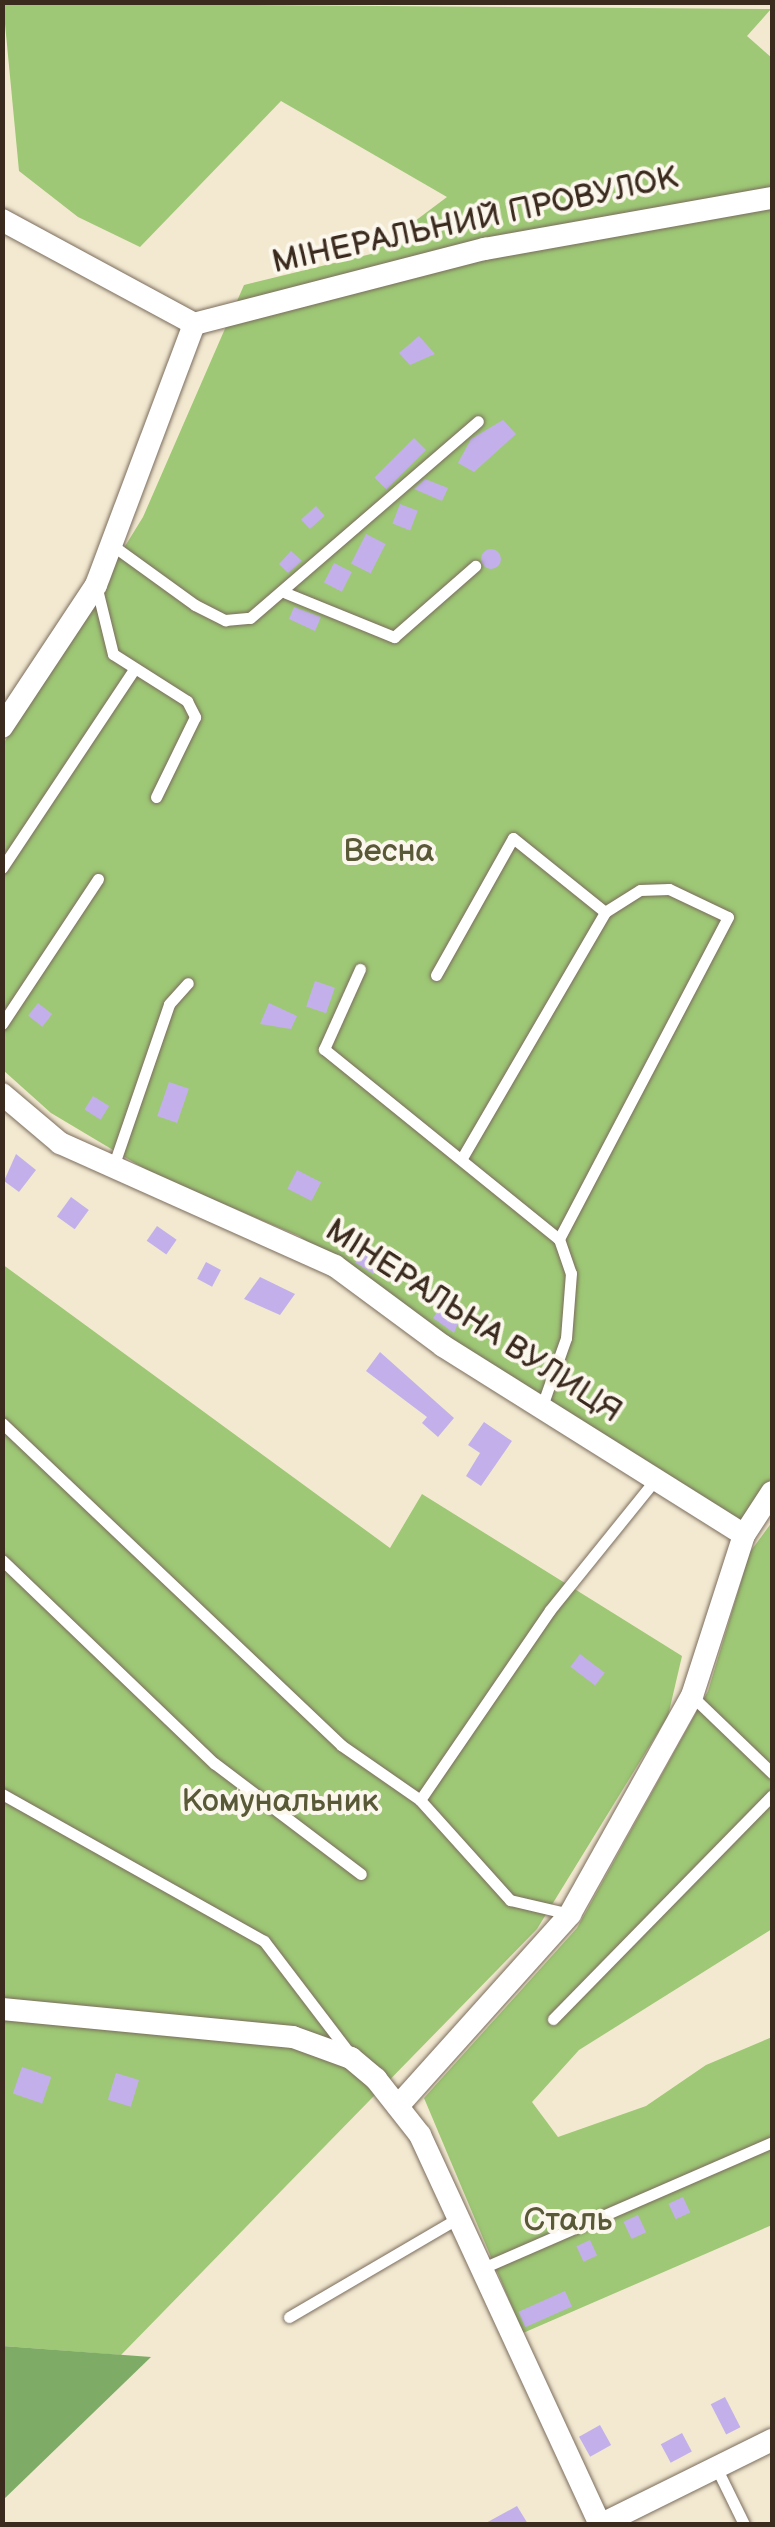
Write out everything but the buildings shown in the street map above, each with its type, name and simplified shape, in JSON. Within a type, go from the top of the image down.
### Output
[{"type":"street","name":"МІНЕРАЛЬНИЙ ПРОВУЛОК","points":[[194,324],[647,214],[772,198]]},
{"type":"street","points":[[2,220],[194,324],[96,585],[2,726]]},
{"type":"street","name":"МІНЕРАЛЬНА ВУЛИЦЯ","points":[[2,1094],[60,1143],[334,1266],[744,1535]]},
{"type":"street","points":[[398,2106],[570,1914],[692,1696],[744,1535],[772,1492]]},
{"type":"street","points":[[2,2008],[293,2037],[351,2058],[398,2106],[485,2267],[601,2524],[772,2440]]},
{"type":"lane","points":[[112,545],[152,580],[224,620],[250,618],[286,593],[478,422]]},
{"type":"lane","points":[[286,593],[394,637],[475,566]]},
{"type":"lane","points":[[96,585],[114,654],[133,670],[186,701],[196,717],[156,797]]},
{"type":"lane","points":[[2,868],[133,670]]},
{"type":"lane","points":[[436,976],[513,838],[605,912]]},
{"type":"lane","points":[[2,1024],[98,879]]},
{"type":"lane","points":[[462,1158],[605,912],[640,890],[669,889],[719,910],[730,924],[559,1239]]},
{"type":"lane","points":[[360,968],[324,1049],[559,1239],[571,1273],[566,1338],[542,1406]]},
{"type":"lane","points":[[112,1167],[169,1004],[188,982]]},
{"type":"lane","points":[[2,1423],[341,1745],[420,1800],[510,1900],[570,1914]]},
{"type":"lane","points":[[420,1800],[550,1610],[655,1480]]},
{"type":"lane","points":[[2,1560],[214,1763],[361,1874]]},
{"type":"lane","points":[[692,1696],[772,1773]]},
{"type":"lane","points":[[2,1794],[264,1942],[290,1966],[303,1998],[338,2029],[351,2058]]},
{"type":"lane","points":[[553,2019],[772,1795]]},
{"type":"lane","points":[[485,2267],[772,2142]]},
{"type":"lane","points":[[289,2317],[457,2219]]},
{"type":"lane","points":[[717,2468],[744,2524]]},
{"type":"green space","name":"Весна","points":[[3,3],[771,9],[747,36],[772,58],[772,1477],[742,1525],[468,1357],[299,1236],[155,1175],[51,1113],[3,1070],[2,746],[143,517],[244,285],[371,254],[447,197],[281,101],[140,247],[78,217],[19,171]]},
{"type":"green space","name":"Комунальник","points":[[2,1264],[390,1548],[422,1494],[682,1656],[668,1716],[537,1929],[121,2355],[3,2346]]},
{"type":"green space","name":"Сталь","points":[[772,1522],[772,1929],[579,2050],[532,2102],[558,2137],[646,2106],[706,2065],[772,2037],[772,2225],[523,2333],[424,2098],[577,1928],[708,1691],[750,1552]]},
{"type":"green space","points":[[2,2346],[151,2357],[3,2500]]}]
